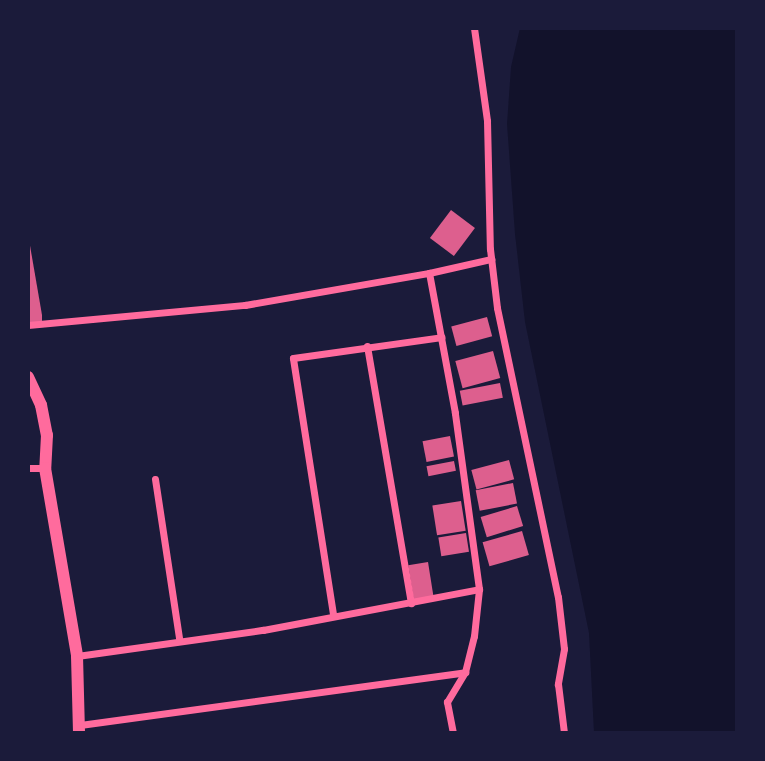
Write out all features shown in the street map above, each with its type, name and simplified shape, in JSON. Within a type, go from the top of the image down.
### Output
[{"type":"main road","points":[[28,377],[43,415],[45,468],[77,656],[80,729]]},
{"type":"street","points":[[474,28],[487,121],[491,259],[508,374],[558,597],[564,649],[558,684],[564,733]]},
{"type":"street","points":[[28,325],[245,305],[429,273],[491,259]]},
{"type":"street","points":[[429,273],[442,337],[479,589],[474,636],[467,652],[465,671],[447,702],[453,733]]},
{"type":"street","points":[[333,614],[293,358],[442,337]]},
{"type":"street","points":[[367,346],[411,603]]},
{"type":"street","points":[[28,468],[45,468]]},
{"type":"street","points":[[155,478],[179,638]]},
{"type":"street","points":[[77,656],[179,638],[263,630],[333,614],[411,603],[479,589]]},
{"type":"street","points":[[80,729],[465,671]]},
{"type":"shaded area","points":[[520,28],[737,28],[737,733],[594,733],[589,633],[525,322],[515,234],[507,124],[511,67]]},
{"type":"building","points":[[451,210],[475,228],[454,256],[430,238]]},
{"type":"building","points":[[28,234],[42,321],[28,326]]},
{"type":"building","points":[[487,317],[492,336],[456,346],[451,327]]},
{"type":"building","points":[[493,351],[500,378],[463,388],[455,361]]},
{"type":"building","points":[[500,383],[503,398],[463,406],[460,391]]},
{"type":"building","points":[[450,436],[454,457],[427,462],[423,441]]},
{"type":"building","points":[[509,460],[514,479],[477,489],[471,470]]},
{"type":"building","points":[[454,461],[456,471],[428,476],[427,466]]},
{"type":"building","points":[[513,483],[517,504],[480,511],[476,490]]},
{"type":"building","points":[[461,501],[466,531],[437,535],[432,506]]},
{"type":"building","points":[[517,506],[523,526],[487,537],[481,517]]},
{"type":"building","points":[[522,531],[529,555],[489,566],[483,542]]},
{"type":"building","points":[[466,533],[469,552],[441,556],[438,537]]},
{"type":"building","points":[[428,562],[434,598],[414,601],[408,565]]}]
